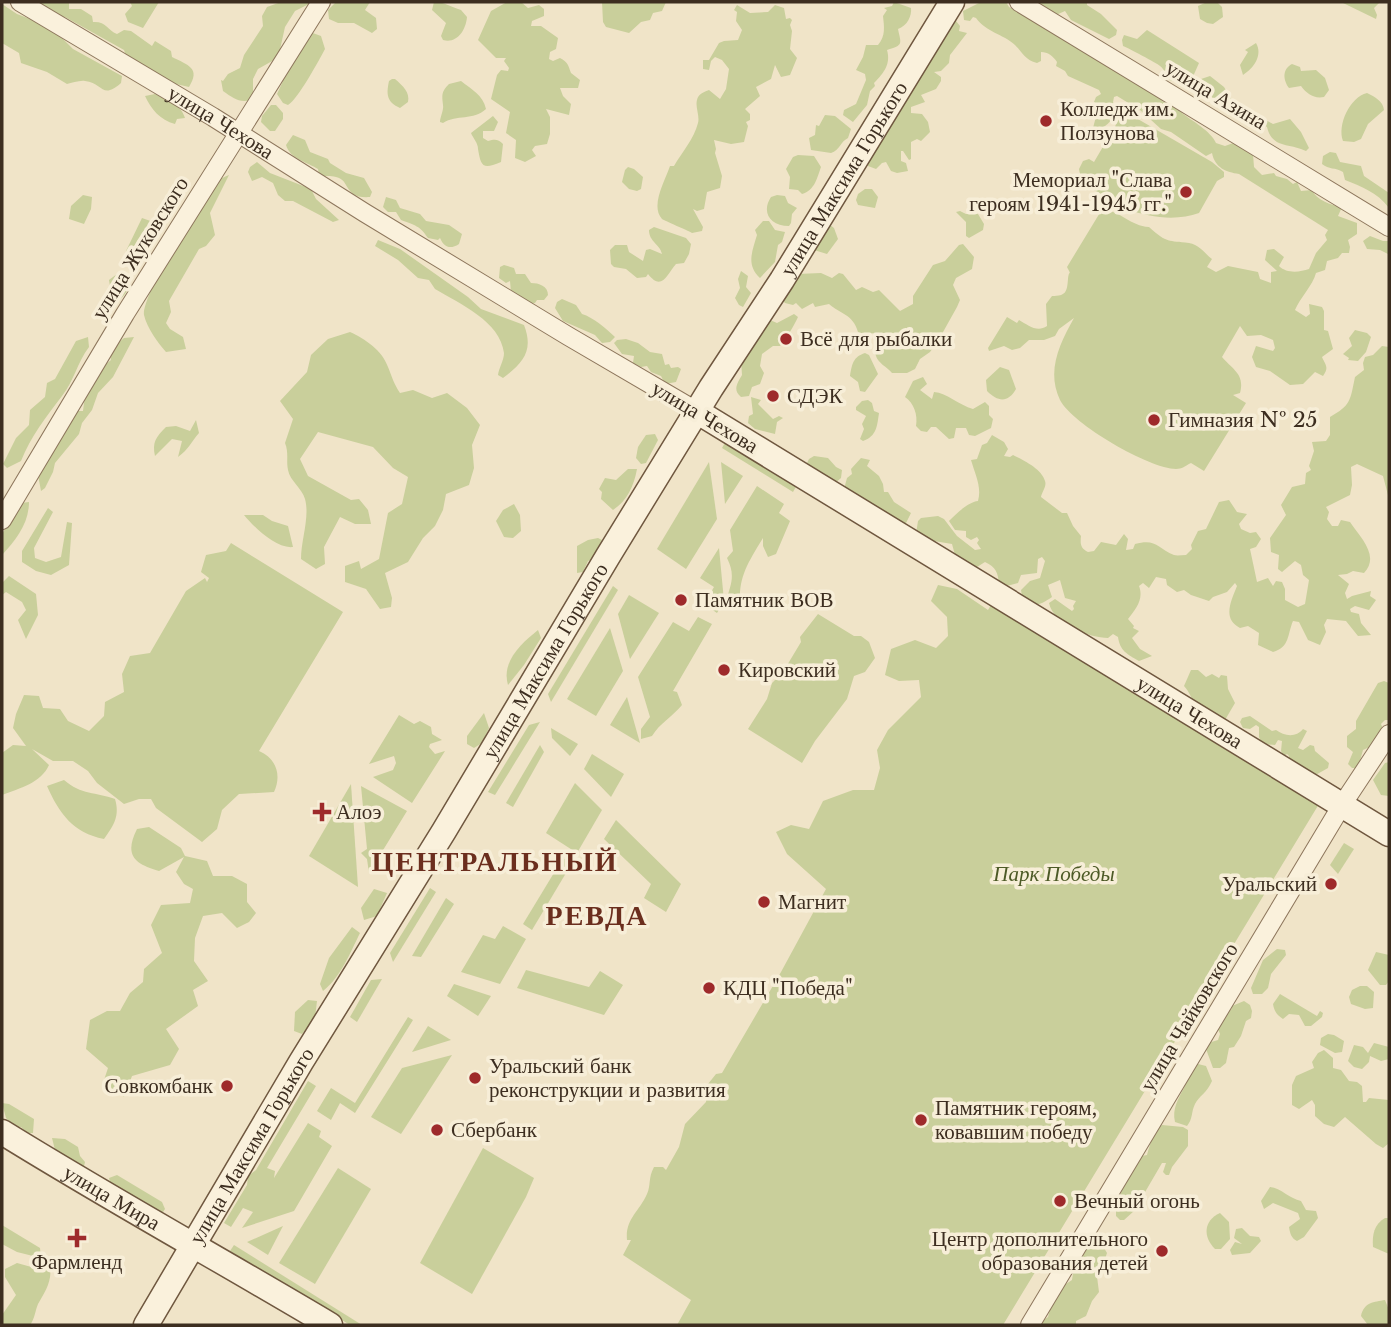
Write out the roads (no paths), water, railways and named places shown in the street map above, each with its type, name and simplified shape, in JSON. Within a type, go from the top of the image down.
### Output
[{"type":"main road","name":"улица Максима Горького","points":[[146,1325],[296,1070],[952,2]]},
{"type":"main road","name":"улица Чехова","points":[[698,412],[1389,834]]},
{"type":"main road","name":"улица Мира","points":[[2,1132],[160,1228],[330,1325]]},
{"type":"street","name":"улица Чехова","points":[[20,2],[568,336],[698,412]]},
{"type":"street","name":"улица Жуковского","points":[[2,520],[125,314],[321,2]]},
{"type":"street","name":"улица Азина","points":[[1019,2],[1389,227]]},
{"type":"street","name":"улица Чайковского","points":[[1030,1325],[1342,805],[1389,734]]},
{"type":"place","name":"Колледж им. Ползунова","points":[[1046,121]]},
{"type":"place","name":"Мемориал \"Слава героям 1941-1945 гг.\"","points":[[1186,192]]},
{"type":"place","name":"Всё для рыбалки","points":[[786,339]]},
{"type":"place","name":"СДЭК","points":[[773,396]]},
{"type":"place","name":"Гимназия № 25","points":[[1154,420]]},
{"type":"place","name":"Памятник ВОВ","points":[[681,600]]},
{"type":"place","name":"Кировский","points":[[724,670]]},
{"type":"place","name":"Алоэ","points":[[322,812]]},
{"type":"place","name":"Уральский","points":[[1331,884]]},
{"type":"place","name":"Магнит","points":[[764,902]]},
{"type":"place","name":"КДЦ \"Победа\"","points":[[709,988]]},
{"type":"place","name":"Уральский банк реконструкции и развития","points":[[475,1078]]},
{"type":"place","name":"Совкомбанк","points":[[227,1086]]},
{"type":"place","name":"Памятник героям, ковавшим победу","points":[[921,1120]]},
{"type":"place","name":"Сбербанк","points":[[437,1130]]},
{"type":"place","name":"Вечный огонь","points":[[1060,1201]]},
{"type":"place","name":"Фармленд","points":[[77,1238]]},
{"type":"place","name":"Центр дополнительного образования детей","points":[[1162,1251]]},
{"type":"district","name":"ЦЕНТРАЛЬНЫЙ","points":[[495,861]]},
{"type":"district","name":"РЕВДА","points":[[597,915]]},
{"type":"park label","name":"Парк Победы","points":[[1054,874]]}]
